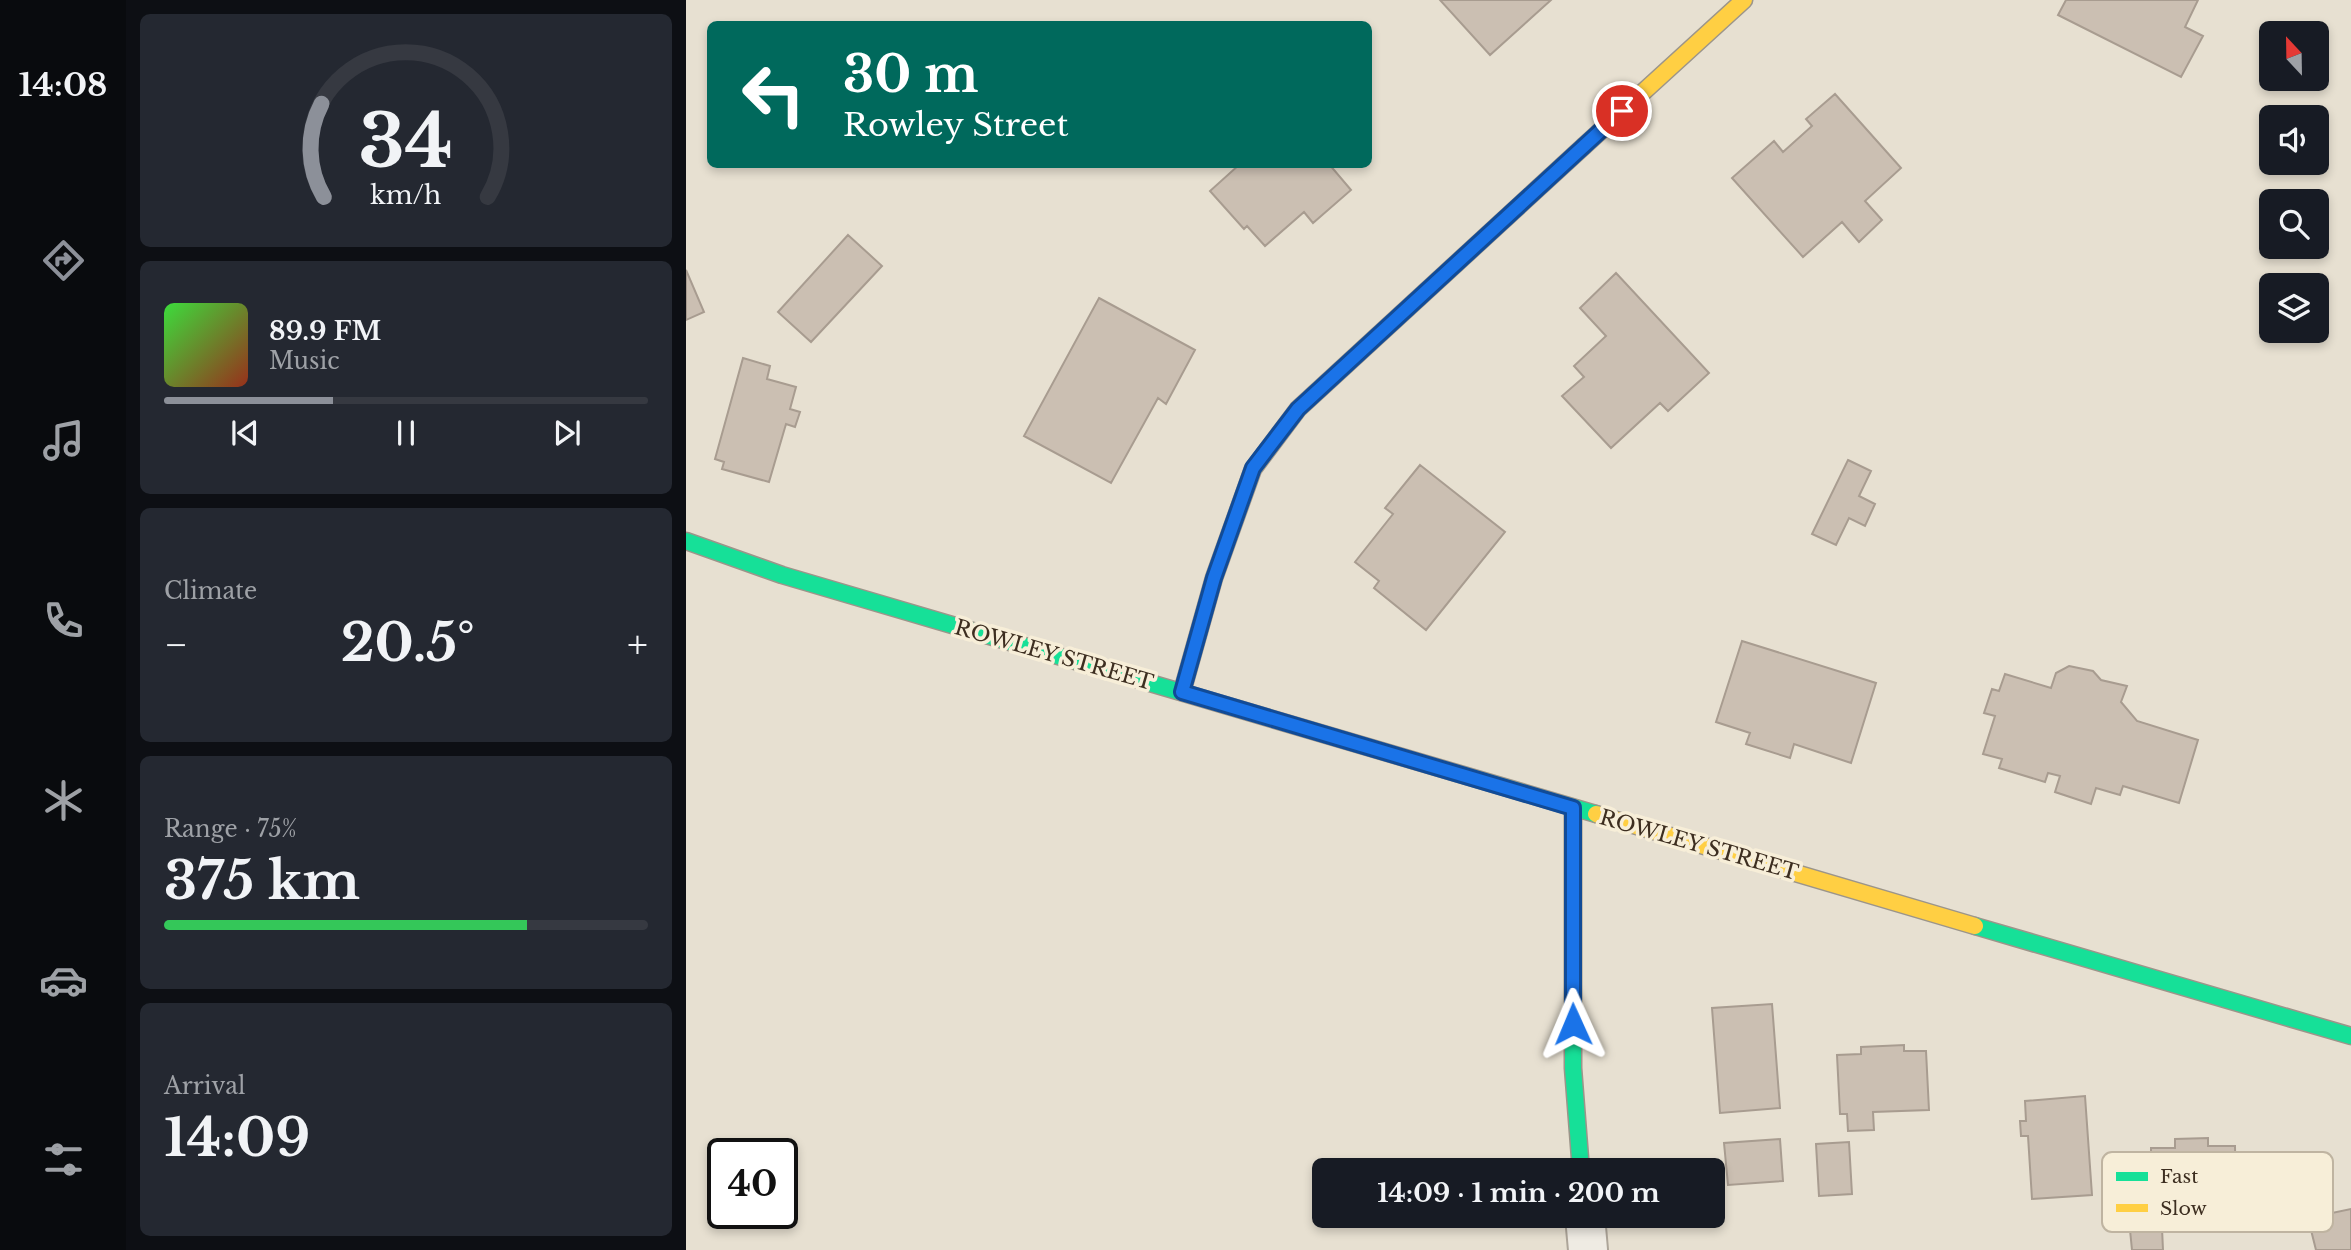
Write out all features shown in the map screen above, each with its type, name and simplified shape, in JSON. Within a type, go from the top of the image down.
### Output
[{"type":"street","points":[[1182,692],[1214,578],[1253,468],[1298,409],[1744,0]]},
{"type":"street","name":"ROWLEY STREET","points":[[686,541],[782,575],[2351,1036]]},
{"type":"street","points":[[1573,808],[1573,1068],[1579,1158]]},
{"type":"street","points":[[1586,1228],[1588,1250]]},
{"type":"building","points":[[1440,0],[1551,0],[1490,55]]},
{"type":"building","points":[[2066,0],[2198,0],[2185,27],[2203,36],[2181,77],[2058,15]]},
{"type":"building","points":[[1835,94],[1901,168],[1865,201],[1882,220],[1859,242],[1842,222],[1803,257],[1732,178],[1774,141],[1783,152],[1812,126],[1806,119]]},
{"type":"building","points":[[1236,168],[1332,168],[1351,190],[1313,223],[1304,212],[1265,246],[1247,226],[1244,229],[1210,191]]},
{"type":"building","points":[[848,235],[882,266],[811,342],[778,312]]},
{"type":"building","points":[[686,270],[704,312],[686,320]]},
{"type":"building","points":[[1616,273],[1709,373],[1668,411],[1660,403],[1611,448],[1562,396],[1584,377],[1574,366],[1606,336],[1580,308]]},
{"type":"building","points":[[1099,298],[1195,350],[1166,404],[1158,398],[1111,483],[1024,436]]},
{"type":"building","points":[[743,358],[770,366],[767,379],[796,387],[790,409],[800,412],[795,427],[786,424],[769,482],[722,469],[724,462],[715,459]]},
{"type":"building","points":[[1848,460],[1871,471],[1859,496],[1875,504],[1865,526],[1849,518],[1836,545],[1812,534]]},
{"type":"building","points":[[1420,465],[1505,532],[1426,630],[1374,588],[1379,581],[1355,562],[1393,514],[1385,508]]},
{"type":"building","points":[[1742,641],[1876,683],[1851,763],[1794,744],[1790,758],[1746,744],[1750,733],[1716,722]]},
{"type":"building","points":[[2069,666],[2093,671],[2101,680],[2127,686],[2121,702],[2137,721],[2198,740],[2179,803],[2123,786],[2120,795],[2096,788],[2091,804],[2055,792],[2060,776],[2048,773],[2045,782],[1999,768],[2002,759],[1983,754],[1995,716],[1984,713],[1992,689],[1999,691],[2005,674],[2051,688],[2056,673]]},
{"type":"building","points":[[1772,1004],[1780,1108],[1720,1113],[1712,1008]]},
{"type":"building","points":[[1904,1045],[1904,1051],[1926,1051],[1929,1110],[1873,1112],[1874,1130],[1848,1131],[1847,1114],[1840,1114],[1837,1055],[1861,1054],[1861,1047]]},
{"type":"building","points":[[2085,1096],[2092,1195],[2032,1199],[2028,1136],[2021,1136],[2020,1121],[2026,1121],[2025,1101]]},
{"type":"building","points":[[2208,1138],[2208,1146],[2235,1146],[2235,1152],[2151,1152],[2151,1148],[2175,1148],[2175,1139]]},
{"type":"building","points":[[1780,1139],[1783,1181],[1728,1185],[1724,1143]]},
{"type":"building","points":[[1849,1142],[1852,1194],[1819,1196],[1816,1144]]},
{"type":"building","points":[[2351,1209],[2351,1250],[2316,1250],[2312,1232],[2333,1232],[2333,1213]]},
{"type":"building","points":[[2130,1232],[2162,1232],[2163,1250],[2132,1250]]},
{"type":"traffic: fast","points":[[1182,692],[1214,578],[1253,469],[1298,409],[1584,146]]},
{"type":"traffic: fast","points":[[686,541],[782,575],[1596,814]]},
{"type":"traffic: fast","points":[[1573,808],[1573,1068],[1580,1158]]},
{"type":"traffic: fast","points":[[1975,926],[2351,1036]]},
{"type":"traffic: slow","points":[[1584,146],[1744,0]]},
{"type":"traffic: slow","points":[[1596,814],[1975,926]]},
{"type":"route","points":[[1573,1024],[1573,808],[1182,692],[1214,578],[1253,468],[1298,409],[1622,111]]}]
